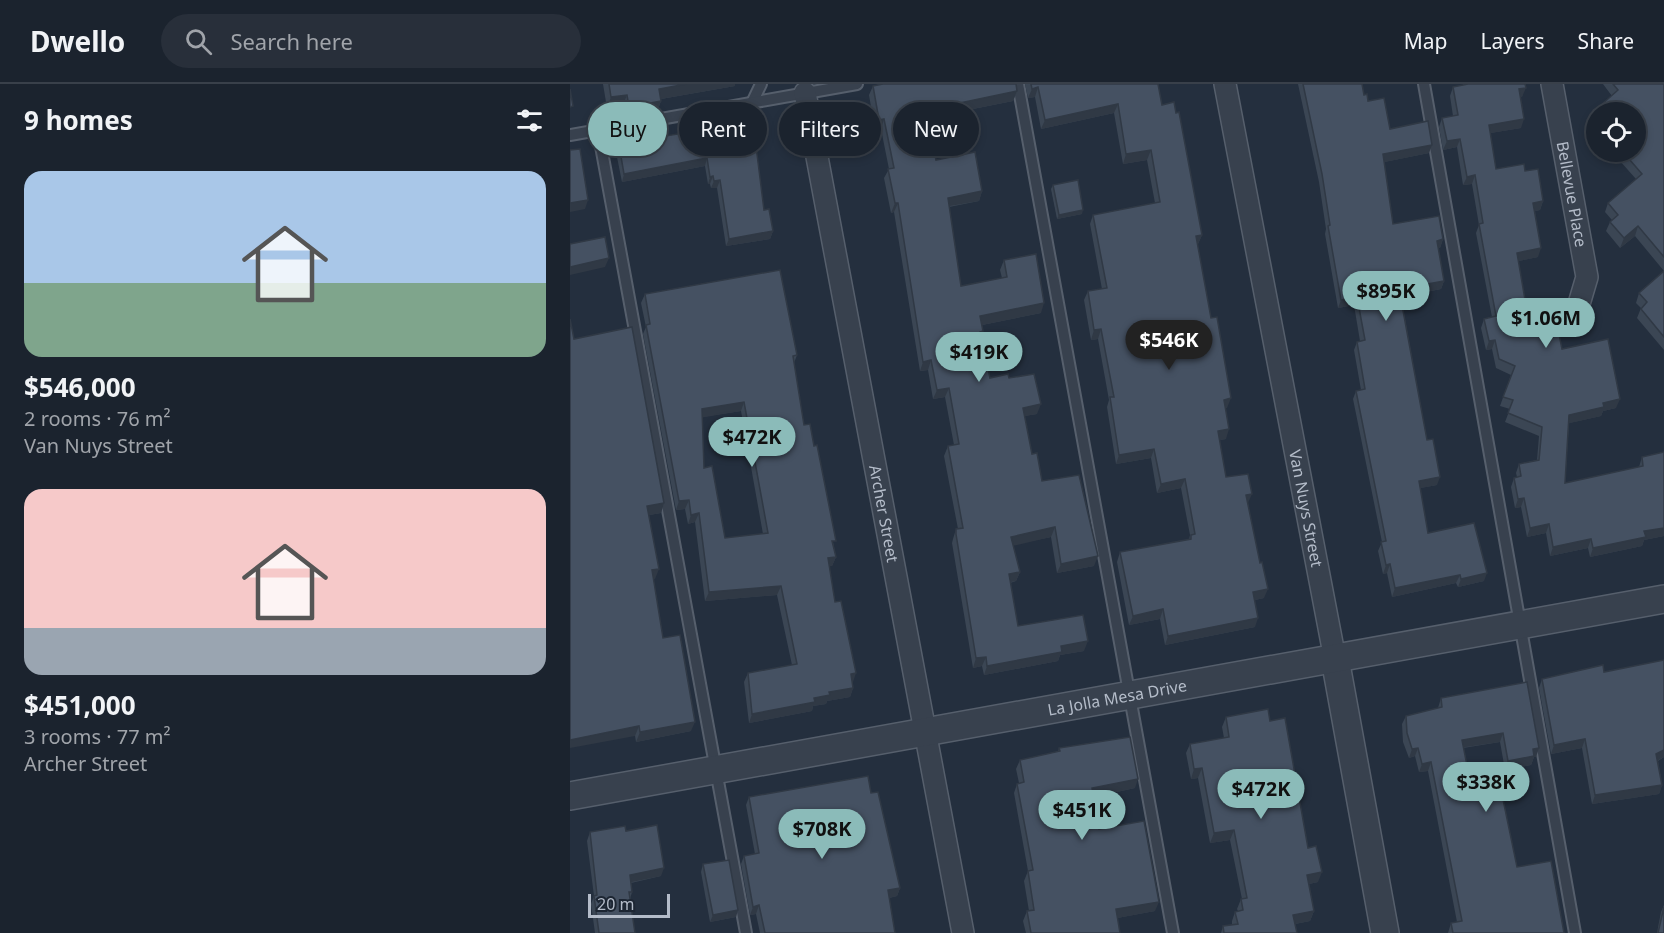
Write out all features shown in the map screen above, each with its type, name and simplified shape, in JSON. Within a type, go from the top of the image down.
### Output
[{"type":"street","name":"Van Nuys Street","points":[[1225,84],[1385,933]]},
{"type":"street","name":"Bellevue Place","points":[[1552,84],[1587,277],[1579,304]]},
{"type":"street","name":"Archer Street","points":[[805,93],[963,933]]},
{"type":"street","name":"La Jolla Mesa Drive","points":[[570,796],[1664,599]]},
{"type":"lane","points":[[752,102],[761,84]]},
{"type":"lane","points":[[757,102],[839,85],[856,84]]},
{"type":"lane","points":[[1018,84],[1173,933]]},
{"type":"lane","points":[[1424,84],[1522,623],[1575,933]]},
{"type":"lane","points":[[570,135],[588,132]]},
{"type":"lane","points":[[603,156],[746,933]]},
{"type":"building","points":[[609,84],[686,84],[659,89],[661,101],[656,102],[628,102],[627,95],[611,97]]},
{"type":"building","points":[[883,84],[1016,84],[1017,91],[964,102],[893,102],[893,156],[935,156],[936,160],[956,156],[976,156],[982,191],[948,198],[961,286],[1007,277],[1004,260],[1036,254],[1044,303],[980,316],[983,331],[980,332],[990,378],[1008,374],[1009,378],[1034,374],[1041,404],[1023,408],[1032,454],[1037,453],[1042,481],[1079,475],[1098,556],[1061,564],[1055,527],[1011,537],[1020,572],[1009,574],[1018,626],[1083,615],[1088,641],[1061,646],[1062,652],[987,666],[986,657],[976,658],[956,534],[956,529],[963,528],[948,446],[959,444],[949,388],[937,390],[931,360],[923,362],[898,203],[895,203],[888,169],[894,168],[884,119],[881,120],[881,102],[876,102],[873,86]]},
{"type":"building","points":[[1031,84],[1158,84],[1162,105],[1174,102],[1176,113],[1179,112],[1202,235],[1196,236],[1211,318],[1217,317],[1231,398],[1224,400],[1229,429],[1218,431],[1226,477],[1248,474],[1252,494],[1246,495],[1260,563],[1262,562],[1268,589],[1253,592],[1258,618],[1168,636],[1163,609],[1133,616],[1120,552],[1191,539],[1191,535],[1195,534],[1185,479],[1161,484],[1154,449],[1119,455],[1110,397],[1114,397],[1101,329],[1094,330],[1088,291],[1107,288],[1093,215],[1160,202],[1151,150],[1126,154],[1118,104],[1045,120],[1038,87],[1032,89]]},
{"type":"building","points":[[1303,84],[1362,84],[1368,101],[1384,98],[1390,129],[1428,121],[1432,145],[1383,154],[1393,224],[1439,216],[1443,239],[1437,241],[1444,281],[1399,289],[1427,440],[1433,439],[1440,477],[1419,481],[1428,533],[1474,523],[1487,573],[1461,579],[1460,575],[1395,588],[1390,564],[1386,565],[1381,542],[1386,541],[1356,391],[1365,389],[1357,342],[1365,340],[1357,297],[1341,300],[1328,226],[1330,225],[1322,174]]},
{"type":"building","points":[[1468,84],[1525,84],[1526,88],[1519,89],[1524,119],[1489,125],[1496,169],[1524,164],[1525,171],[1538,169],[1543,201],[1533,203],[1541,248],[1517,253],[1529,323],[1559,334],[1562,349],[1608,339],[1620,399],[1603,403],[1604,407],[1569,415],[1565,483],[1643,466],[1642,457],[1664,452],[1664,528],[1644,531],[1646,537],[1593,548],[1591,539],[1553,547],[1549,524],[1530,528],[1524,498],[1518,499],[1514,478],[1521,476],[1519,464],[1539,460],[1542,427],[1508,413],[1513,400],[1503,397],[1515,366],[1499,359],[1495,340],[1489,341],[1484,319],[1496,316],[1479,224],[1483,223],[1475,175],[1467,177],[1460,139],[1447,141],[1442,118],[1458,115],[1453,87]]},
{"type":"building","points":[[1613,84],[1664,84],[1664,257],[1638,226],[1624,238],[1610,222],[1618,215],[1608,203],[1642,174],[1632,162],[1646,162],[1646,102],[1604,102],[1618,90]]},
{"type":"building","points":[[570,89],[573,106],[570,107]]},
{"type":"building","points":[[679,134],[679,156],[757,156],[764,210],[769,209],[773,231],[729,239],[720,180],[714,181],[713,176],[710,177],[707,158],[624,174],[621,156],[667,156],[667,136]]},
{"type":"building","points":[[580,149],[588,200],[570,203],[570,150]]},
{"type":"building","points":[[1078,180],[1083,210],[1059,215],[1053,185]]},
{"type":"building","points":[[605,237],[609,258],[570,267],[570,244]]},
{"type":"building","points":[[780,270],[797,355],[793,356],[804,425],[810,424],[814,446],[817,445],[836,541],[832,541],[836,557],[828,558],[835,602],[841,601],[856,673],[851,674],[853,688],[829,692],[830,695],[814,698],[815,702],[752,714],[748,673],[797,664],[781,586],[709,592],[699,513],[691,515],[689,500],[679,501],[646,325],[650,324],[645,294]],"holes":[[[744,402],[768,533],[725,538],[712,466],[704,468],[702,409]]]},
{"type":"building","points":[[1664,271],[1664,337],[1641,309],[1647,302],[1639,293]]},
{"type":"building","points":[[570,319],[574,339],[632,327],[664,503],[647,506],[659,569],[652,570],[663,638],[680,635],[695,722],[640,732],[639,726],[570,740]]},
{"type":"building","points":[[1664,660],[1664,750],[1656,754],[1662,785],[1595,795],[1585,739],[1554,745],[1542,679],[1603,665],[1604,672]]},
{"type":"building","points":[[1527,682],[1539,748],[1533,749],[1534,756],[1508,761],[1503,733],[1462,740],[1472,791],[1500,785],[1517,867],[1551,861],[1564,933],[1453,933],[1451,923],[1462,921],[1431,762],[1422,764],[1418,748],[1412,749],[1407,733],[1406,716],[1442,707],[1441,698]]},
{"type":"building","points":[[1268,709],[1270,721],[1285,718],[1308,848],[1316,846],[1322,872],[1307,875],[1314,911],[1293,915],[1297,933],[1224,933],[1223,926],[1238,924],[1235,912],[1243,910],[1241,899],[1247,898],[1234,830],[1214,833],[1202,768],[1194,769],[1190,744],[1229,737],[1226,717]]},
{"type":"building","points":[[1130,737],[1138,779],[1092,788],[1099,829],[1144,821],[1159,902],[1116,909],[1120,933],[1031,933],[1027,911],[1034,910],[1028,871],[1033,870],[1017,784],[1024,782],[1020,760],[1060,751],[1059,748]]},
{"type":"building","points":[[868,776],[871,793],[878,792],[900,888],[888,890],[895,933],[765,933],[759,905],[753,907],[744,856],[759,853],[749,797]]},
{"type":"building","points":[[657,825],[664,868],[630,875],[632,892],[629,892],[635,933],[599,933],[590,832],[625,826],[626,831]]},
{"type":"building","points":[[729,860],[738,910],[713,915],[703,864]]},
{"type":"building","points":[[1664,907],[1664,933],[1658,933]]}]
